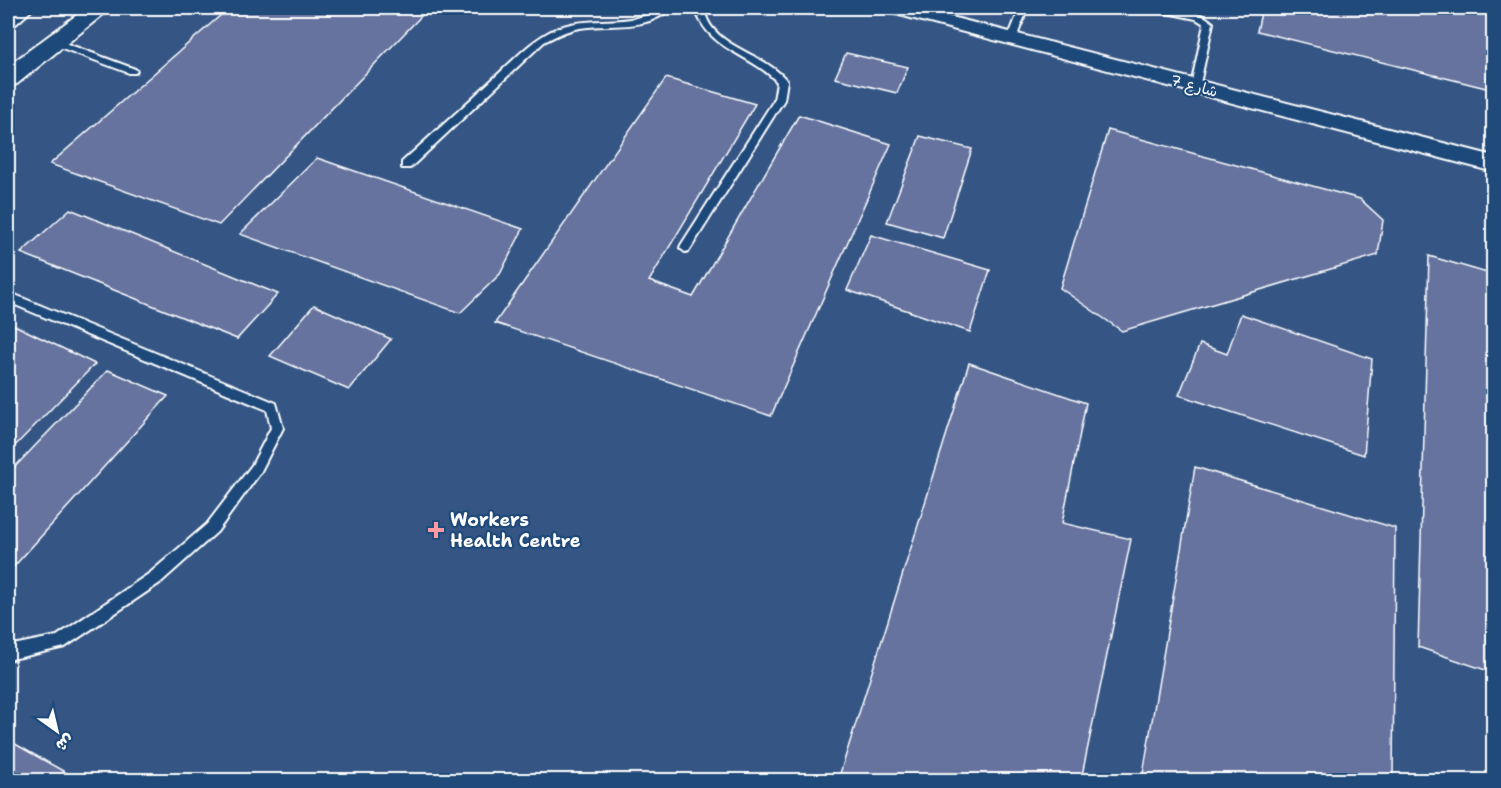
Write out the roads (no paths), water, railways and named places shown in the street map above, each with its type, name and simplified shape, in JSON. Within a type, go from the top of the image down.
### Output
[{"type":"street","points":[[8,19],[23,8]]},
{"type":"street","points":[[8,78],[100,8]]},
{"type":"street","name":"شارع 7","points":[[895,8],[1494,164]]},
{"type":"lane","points":[[406,165],[541,40],[566,28],[636,23],[657,16],[667,8]]},
{"type":"lane","points":[[685,248],[779,100],[782,81],[772,68],[724,43],[702,24],[699,8]]},
{"type":"lane","points":[[1012,38],[1024,8]]},
{"type":"lane","points":[[1157,8],[1199,18],[1209,23],[1196,86]]},
{"type":"lane","points":[[54,42],[132,71]]},
{"type":"lane","points":[[8,183],[8,194]]},
{"type":"lane","points":[[8,297],[272,406],[277,428],[256,469],[212,528],[155,578],[60,642],[8,653]]},
{"type":"place","name":"Workers Health Centre","points":[[436,530]]}]
